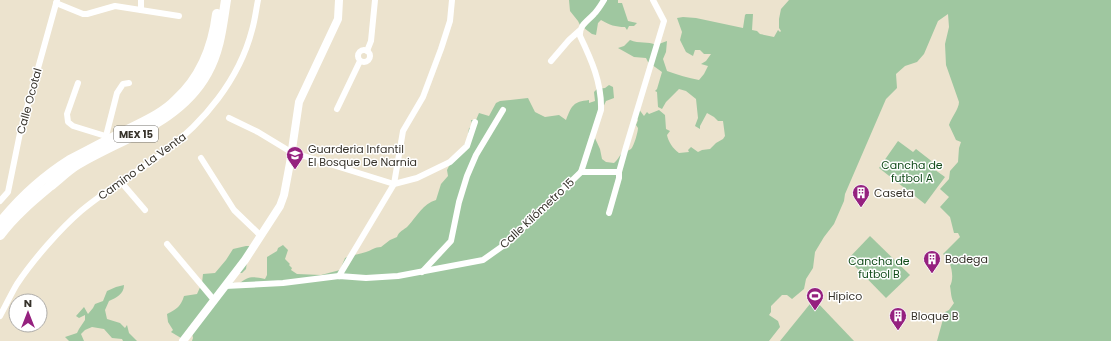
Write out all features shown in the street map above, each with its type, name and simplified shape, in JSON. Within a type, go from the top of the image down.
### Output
[{"type":"main road","name":"MEX 15","points":[[0,223],[9,211],[35,185],[70,160],[109,137],[148,120],[173,103],[189,87],[203,66],[207,55],[216,25],[219,0]]},
{"type":"main road","name":"MEX 15","points":[[0,235],[17,214],[71,168],[155,125],[176,110],[192,94],[201,83],[213,61],[220,36],[226,0]]},
{"type":"street","points":[[141,0],[141,10]]},
{"type":"street","name":"Camino a La Venta","points":[[0,316],[17,284],[32,264],[81,211],[172,146],[213,106],[234,74],[244,54],[252,30],[258,0]]},
{"type":"street","points":[[183,341],[261,236],[280,206],[284,195],[299,102],[338,19],[339,0]]},
{"type":"street","points":[[337,109],[360,60],[357,55],[359,52],[364,50],[367,51],[371,41],[375,0]]},
{"type":"street","points":[[339,276],[394,184],[403,131],[423,97],[441,49],[450,21],[452,0]]},
{"type":"street","points":[[551,61],[568,40],[595,14],[604,0]]},
{"type":"street","points":[[608,213],[664,21],[653,0]]},
{"type":"street","points":[[57,2],[83,14],[115,6],[179,16]]},
{"type":"street","name":"Calle Ocotal","points":[[0,201],[8,192],[20,133],[57,2]]},
{"type":"street","points":[[579,30],[580,36],[594,66],[602,102],[601,110],[581,172]]},
{"type":"street","points":[[78,83],[67,114],[67,120],[74,126],[109,137],[117,93],[124,84],[130,83]]},
{"type":"street","points":[[422,272],[451,241],[459,202],[467,176],[476,155],[503,110]]},
{"type":"street","points":[[229,118],[258,132],[291,152],[394,184],[417,178],[450,162],[466,146],[475,122]]},
{"type":"street","points":[[201,158],[234,210],[261,236]]},
{"type":"street","name":"Calle Kilómetro 15","points":[[225,286],[283,283],[339,276],[398,276],[483,260],[507,243],[581,172],[619,172]]},
{"type":"street","points":[[121,182],[144,210]]},
{"type":"street","points":[[167,244],[214,300]]},
{"type":"green space","points":[[569,0],[618,0],[618,3],[622,3],[628,21],[637,23],[634,26],[629,26],[627,30],[625,27],[618,27],[601,20],[598,23],[596,35],[592,34],[580,25],[570,11]]},
{"type":"green space","points":[[789,0],[1111,0],[1111,341],[937,341],[945,312],[949,310],[954,303],[950,286],[952,274],[950,264],[943,254],[960,237],[958,233],[954,233],[950,217],[940,207],[949,197],[940,189],[949,179],[950,171],[958,162],[961,142],[956,140],[949,125],[958,108],[959,102],[946,65],[945,44],[949,27],[948,14],[938,21],[924,54],[917,62],[905,66],[896,74],[897,88],[886,99],[845,194],[844,201],[834,224],[815,252],[813,268],[806,279],[804,289],[792,299],[787,295],[782,295],[771,306],[771,312],[769,315],[778,321],[780,327],[769,341],[192,341],[192,333],[181,338],[171,332],[173,330],[168,322],[167,314],[178,307],[184,296],[197,294],[202,283],[203,274],[215,273],[233,249],[253,246],[248,255],[246,269],[242,273],[234,273],[231,282],[238,284],[251,277],[265,279],[267,275],[267,257],[283,245],[288,250],[285,259],[290,264],[289,265],[292,268],[291,270],[297,274],[321,275],[340,270],[345,258],[381,247],[397,237],[399,233],[408,226],[427,204],[436,200],[441,184],[448,176],[447,170],[449,166],[467,141],[469,128],[473,127],[471,120],[476,120],[479,113],[489,116],[496,103],[500,101],[528,98],[535,112],[545,117],[559,115],[566,120],[576,103],[589,100],[589,103],[595,101],[594,92],[597,89],[605,88],[609,85],[613,87],[614,98],[606,101],[594,136],[600,149],[602,159],[606,162],[614,163],[622,153],[631,149],[636,139],[638,130],[636,125],[638,120],[636,118],[638,117],[638,108],[644,116],[647,112],[649,114],[659,110],[665,115],[666,129],[670,131],[667,135],[668,140],[679,153],[689,152],[688,150],[691,147],[698,152],[710,149],[725,136],[723,121],[718,121],[707,113],[700,126],[700,129],[695,126],[698,118],[696,99],[686,91],[679,89],[666,102],[662,109],[658,107],[657,92],[655,91],[662,72],[648,62],[646,58],[634,57],[618,48],[624,46],[630,40],[656,45],[667,41],[666,52],[663,59],[667,71],[699,80],[708,66],[701,64],[706,61],[711,54],[704,54],[700,50],[695,50],[693,56],[686,52],[680,40],[682,32],[677,18],[696,18],[743,28],[745,15],[753,14],[752,30],[757,31],[760,34],[774,37],[778,30],[780,32],[781,31],[779,28],[779,19],[781,9]]},
{"type":"green space","name":"Cancha de futbol A","points":[[898,141],[913,152],[916,149],[934,163],[931,167],[945,177],[925,204],[879,168]]},
{"type":"green space","name":"Cancha de futbol B","points":[[870,236],[910,275],[886,298],[848,259]]},
{"type":"green space","points":[[124,285],[123,291],[117,297],[109,301],[105,310],[107,319],[120,323],[125,328],[127,325],[129,333],[137,341],[123,341],[122,339],[112,338],[104,329],[92,327],[85,330],[81,334],[84,341],[69,341],[65,337],[77,333],[85,320],[85,315],[79,318],[76,316],[84,307],[88,314],[95,304],[103,301],[107,291]]},
{"type":"green space","name":"Hípico","points":[[814,299],[854,341],[780,341]]},
{"type":"place","name":"Guarderia Infantil El Bosque De Narnia","points":[[295,170]]},
{"type":"place","name":"Caseta","points":[[861,208]]},
{"type":"place","name":"Bodega","points":[[932,274]]},
{"type":"place","name":"Hípico","points":[[815,311]]},
{"type":"place","name":"Bloque B","points":[[898,331]]}]
